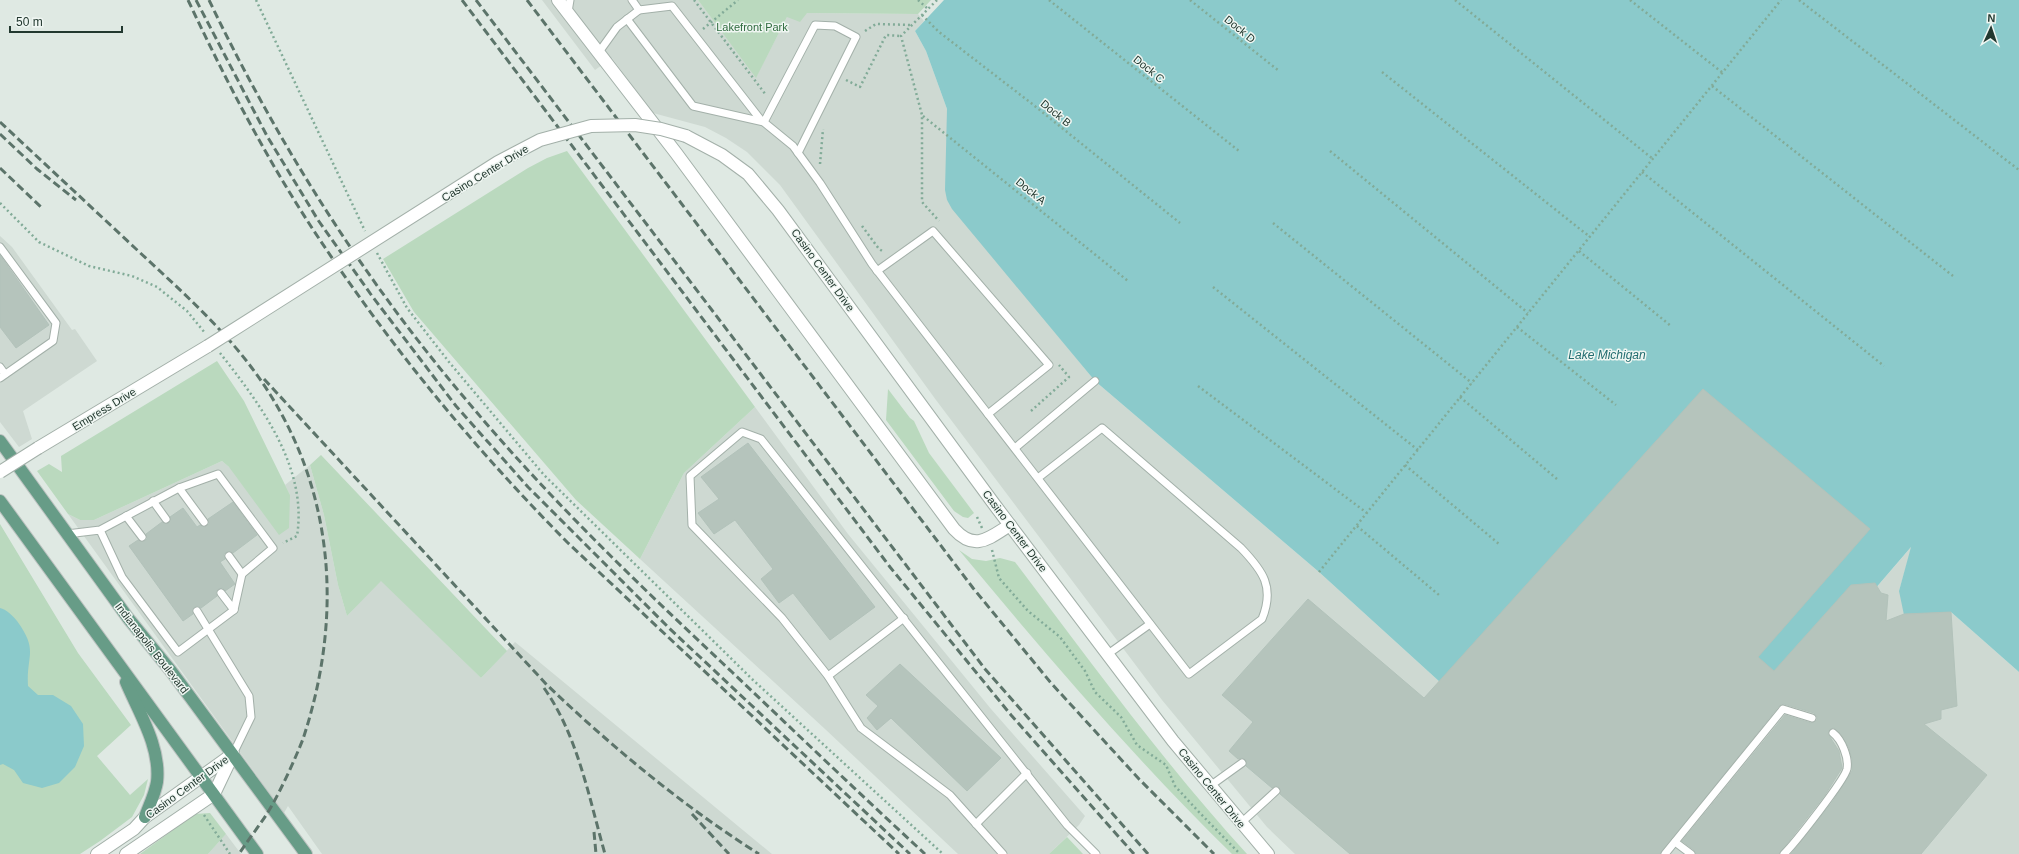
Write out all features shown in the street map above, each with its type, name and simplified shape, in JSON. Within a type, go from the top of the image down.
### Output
[{"type":"main road","name":"Indianapolis Boulevard","points":[[0,441],[128,618],[233,754],[306,854]]},
{"type":"main road","points":[[0,501],[258,854]]},
{"type":"main road","points":[[117,662],[153,744],[157,764],[157,782],[145,817]]},
{"type":"street","points":[[558,0],[681,160],[960,535],[975,542],[982,541],[1010,525]]},
{"type":"street","name":"Casino Center Drive","points":[[208,346],[491,166],[540,140],[591,126],[635,125],[662,129],[686,136],[722,155],[748,174],[778,210],[1010,525],[1173,741],[1268,854]]},
{"type":"street","name":"Empress Drive","points":[[0,472],[208,346]]},
{"type":"street","name":"Casino Center Drive","points":[[97,854],[134,829],[145,817],[200,776],[233,754]]},
{"type":"street","name":"Casino Center Drive","points":[[126,854],[214,794],[233,754]]},
{"type":"lane","points":[[568,12],[570,0]]},
{"type":"lane","points":[[632,0],[639,10]]},
{"type":"lane","points":[[598,52],[617,27],[639,10],[670,3],[764,122],[793,146],[820,183],[877,271],[1189,674],[1262,619],[1267,608],[1268,598],[1265,580],[1253,561],[1241,548],[1102,428],[1038,478]]},
{"type":"lane","points":[[627,19],[693,106],[764,122]]},
{"type":"lane","points":[[764,122],[815,25],[835,26],[856,37],[798,153]]},
{"type":"lane","points":[[877,271],[933,231],[1049,365],[988,414]]},
{"type":"lane","points":[[0,247],[56,323],[53,341],[3,376],[0,367]]},
{"type":"lane","points":[[1014,448],[1095,380]]},
{"type":"lane","points":[[1003,854],[950,795],[861,728],[828,676],[782,618],[692,525],[690,476],[742,432],[761,439],[1067,825],[1096,854]]},
{"type":"lane","points":[[67,534],[100,530],[179,488],[218,474],[273,548],[242,574],[234,610],[178,652],[122,577],[100,530]]},
{"type":"lane","points":[[179,488],[204,522]]},
{"type":"lane","points":[[153,501],[166,519]]},
{"type":"lane","points":[[126,516],[142,537]]},
{"type":"lane","points":[[229,556],[242,574]]},
{"type":"lane","points":[[222,594],[234,610]]},
{"type":"lane","points":[[196,611],[209,629],[249,696],[251,717],[233,754]]},
{"type":"lane","points":[[828,676],[904,618]]},
{"type":"lane","points":[[1108,654],[1150,624]]},
{"type":"lane","points":[[1664,854],[1782,709],[1812,718]]},
{"type":"lane","points":[[1784,854],[1833,792],[1846,771],[1847,762],[1843,748],[1833,733]]},
{"type":"lane","points":[[1210,786],[1242,763]]},
{"type":"lane","points":[[976,824],[1027,773]]},
{"type":"lane","points":[[1241,823],[1276,791]]},
{"type":"lane","points":[[1675,842],[1691,854]]},
{"type":"path","points":[[256,0],[294,84],[367,236]]},
{"type":"path","points":[[694,0],[773,104]]},
{"type":"path","points":[[695,35],[738,0]]},
{"type":"path","points":[[918,0],[928,9]]},
{"type":"path","points":[[842,87],[846,80],[860,87],[886,35],[901,36],[937,0]]},
{"type":"path","name":"Dock C","points":[[1049,0],[1239,151]]},
{"type":"path","name":"Dock D","points":[[1190,0],[1279,71]]},
{"type":"path","points":[[1455,0],[1653,159]]},
{"type":"path","points":[[1630,0],[1723,73]]},
{"type":"path","points":[[1319,572],[1781,0]]},
{"type":"path","points":[[1799,0],[2019,170]]},
{"type":"path","name":"Dock B","points":[[922,15],[939,32],[1032,103],[1180,223]]},
{"type":"path","points":[[856,37],[876,24],[912,25]]},
{"type":"path","points":[[901,36],[922,115],[922,202],[941,224]]},
{"type":"path","points":[[1382,72],[1590,237]]},
{"type":"path","points":[[1712,86],[1953,276]]},
{"type":"path","name":"Dock A","points":[[922,115],[1128,281]]},
{"type":"path","points":[[820,167],[824,122]]},
{"type":"path","points":[[1330,150],[1528,313]]},
{"type":"path","points":[[1642,172],[1884,366]]},
{"type":"path","points":[[930,222],[936,217]]},
{"type":"path","points":[[1273,223],[1472,383]]},
{"type":"path","points":[[861,224],[879,249],[887,252]]},
{"type":"path","points":[[374,249],[406,308],[449,362],[544,474],[754,680],[943,854]]},
{"type":"path","points":[[1579,251],[1671,326]]},
{"type":"path","points":[[1213,287],[1418,450]]},
{"type":"path","points":[[1517,328],[1616,405]]},
{"type":"path","points":[[1031,411],[1069,377],[1059,364]]},
{"type":"path","points":[[1198,386],[1367,513]]},
{"type":"path","points":[[1460,397],[1557,479]]},
{"type":"path","points":[[1405,466],[1499,544]]},
{"type":"path","points":[[1357,526],[1440,595]]},
{"type":"path","points":[[995,557],[999,578],[1028,611],[1060,637],[1085,671],[1095,692],[1121,717],[1138,745],[1166,765],[1176,786],[1240,854]]},
{"type":"path","points":[[203,813],[230,854]]},
{"type":"shaded area","points":[[542,0],[698,0],[756,77],[787,17],[807,13],[918,14],[924,21],[915,31],[926,51],[947,109],[947,200],[1095,381],[1319,572],[1441,683],[1649,852],[1912,546],[1899,591],[1951,612],[2019,672],[2019,854],[1295,854],[1267,827],[1162,700],[936,400],[780,185],[747,152],[726,138],[705,127],[653,113],[612,58],[595,70]]},
{"type":"shaded area","points":[[0,236],[12,247],[72,330],[75,329],[97,361],[23,411],[32,439],[19,447],[0,422]]},
{"type":"shaded area","points":[[755,407],[848,534],[991,709],[1085,816],[1079,825],[1049,854],[958,854],[640,559],[684,473]]},
{"type":"shaded area","points":[[222,461],[229,467],[290,495],[285,485],[310,465],[324,515],[338,585],[347,616],[381,580],[481,678],[515,642],[772,854],[322,854],[288,806],[284,813],[68,514],[80,520],[94,520]]},
{"type":"shaded area","points":[[226,834],[241,854],[208,854]]},
{"type":"green space","name":"Lakefront Park","points":[[698,0],[931,0],[918,14],[807,13],[800,22],[787,17],[756,78]]},
{"type":"green space","points":[[567,151],[755,407],[684,473],[640,559],[576,500],[414,312],[383,259],[528,168],[547,158]]},
{"type":"green space","points":[[217,361],[244,401],[290,495],[289,528],[279,535],[229,467],[222,461],[94,520],[80,520],[68,514],[37,471],[49,464],[62,472],[61,456]]},
{"type":"green space","points":[[888,389],[910,418],[914,421],[929,453],[974,513],[968,518],[963,517],[954,511],[886,420]]},
{"type":"green space","points":[[321,455],[507,651],[481,678],[381,581],[347,616],[338,585],[324,515],[310,465]]},
{"type":"green space","points":[[0,524],[78,653],[131,725],[97,756],[130,795],[148,779],[144,795],[132,817],[80,854],[0,854]]},
{"type":"green space","points":[[959,550],[972,559],[986,561],[1000,558],[1015,562],[1156,747],[1247,854],[1232,854],[1196,818],[1092,706]]},
{"type":"green space","points":[[210,813],[226,834],[208,854],[140,854],[195,814]]},
{"type":"green space","points":[[1067,837],[1083,854],[1049,854]]},
{"type":"water","name":"Lake Michigan","points":[[944,0],[2019,0],[2019,672],[1951,612],[1904,615],[1899,591],[1911,547],[1649,852],[1441,683],[1319,572],[1095,381],[952,209],[947,200],[945,190],[947,109],[926,51],[915,31]]},
{"type":"water","points":[[0,608],[7,611],[15,619],[28,639],[30,653],[28,686],[38,695],[53,695],[71,706],[83,724],[84,746],[75,767],[59,783],[42,788],[23,783],[14,770],[3,764],[0,765]]},
{"type":"building","points":[[0,255],[49,325],[16,348],[0,327]]},
{"type":"building","points":[[1703,389],[1870,529],[1758,657],[1774,671],[1851,585],[1875,583],[1881,593],[1888,595],[1886,621],[1904,614],[1951,612],[1957,706],[1941,710],[1941,719],[1924,724],[1987,775],[1921,854],[1791,854],[1833,801],[1852,771],[1852,759],[1849,748],[1840,733],[1834,728],[1830,729],[1828,734],[1839,751],[1842,768],[1825,795],[1779,854],[1696,854],[1694,850],[1682,841],[1785,715],[1811,723],[1817,720],[1814,713],[1784,704],[1779,706],[1660,854],[1350,854],[1280,794],[1279,787],[1275,786],[1272,788],[1246,766],[1246,760],[1242,758],[1238,759],[1229,751],[1253,722],[1222,695],[1308,599],[1424,698]]},
{"type":"building","points":[[748,443],[875,607],[830,640],[793,593],[779,603],[761,579],[773,569],[735,520],[714,534],[698,513],[719,499],[701,477]]},
{"type":"building","points":[[233,502],[257,535],[233,553],[226,552],[224,554],[225,559],[220,562],[235,584],[225,591],[223,588],[218,589],[216,593],[217,596],[201,608],[197,606],[194,607],[193,614],[183,621],[129,546],[138,540],[145,541],[147,539],[146,534],[162,522],[169,523],[170,517],[183,508],[197,527],[200,525],[205,527],[209,524],[208,519]]},
{"type":"building","points":[[900,664],[1001,758],[967,791],[891,718],[877,730],[867,718],[878,706],[866,695]]},
{"type":"railway","points":[[188,0],[248,121],[300,209],[346,278],[404,357],[435,396],[499,470],[567,542],[899,854]]},
{"type":"railway","points":[[196,0],[267,136],[318,220],[372,296],[456,406],[528,487],[669,628],[910,854]]},
{"type":"railway","points":[[209,0],[264,106],[325,209],[393,308],[468,402],[530,473],[629,574],[925,854]]},
{"type":"railway","points":[[462,0],[890,567],[1011,715],[1134,854]]},
{"type":"railway","points":[[476,0],[985,669],[1148,854]]},
{"type":"railway","points":[[527,0],[973,588],[1051,683],[1139,779],[1214,854]]},
{"type":"railway","points":[[0,122],[183,293],[229,340],[263,384],[290,430],[309,478],[322,529],[327,580],[325,633],[317,686],[303,739],[288,773],[275,800],[239,854]]},
{"type":"railway","points":[[0,134],[37,169],[76,200]]},
{"type":"railway","points":[[0,168],[41,207]]},
{"type":"railway","points":[[264,379],[547,685],[597,731],[649,775],[703,816],[759,854]]},
{"type":"railway","points":[[544,688],[566,726],[574,747],[588,790],[605,854]]},
{"type":"railway","points":[[692,814],[729,854]]},
{"type":"railway","points":[[594,832],[596,854]]}]
